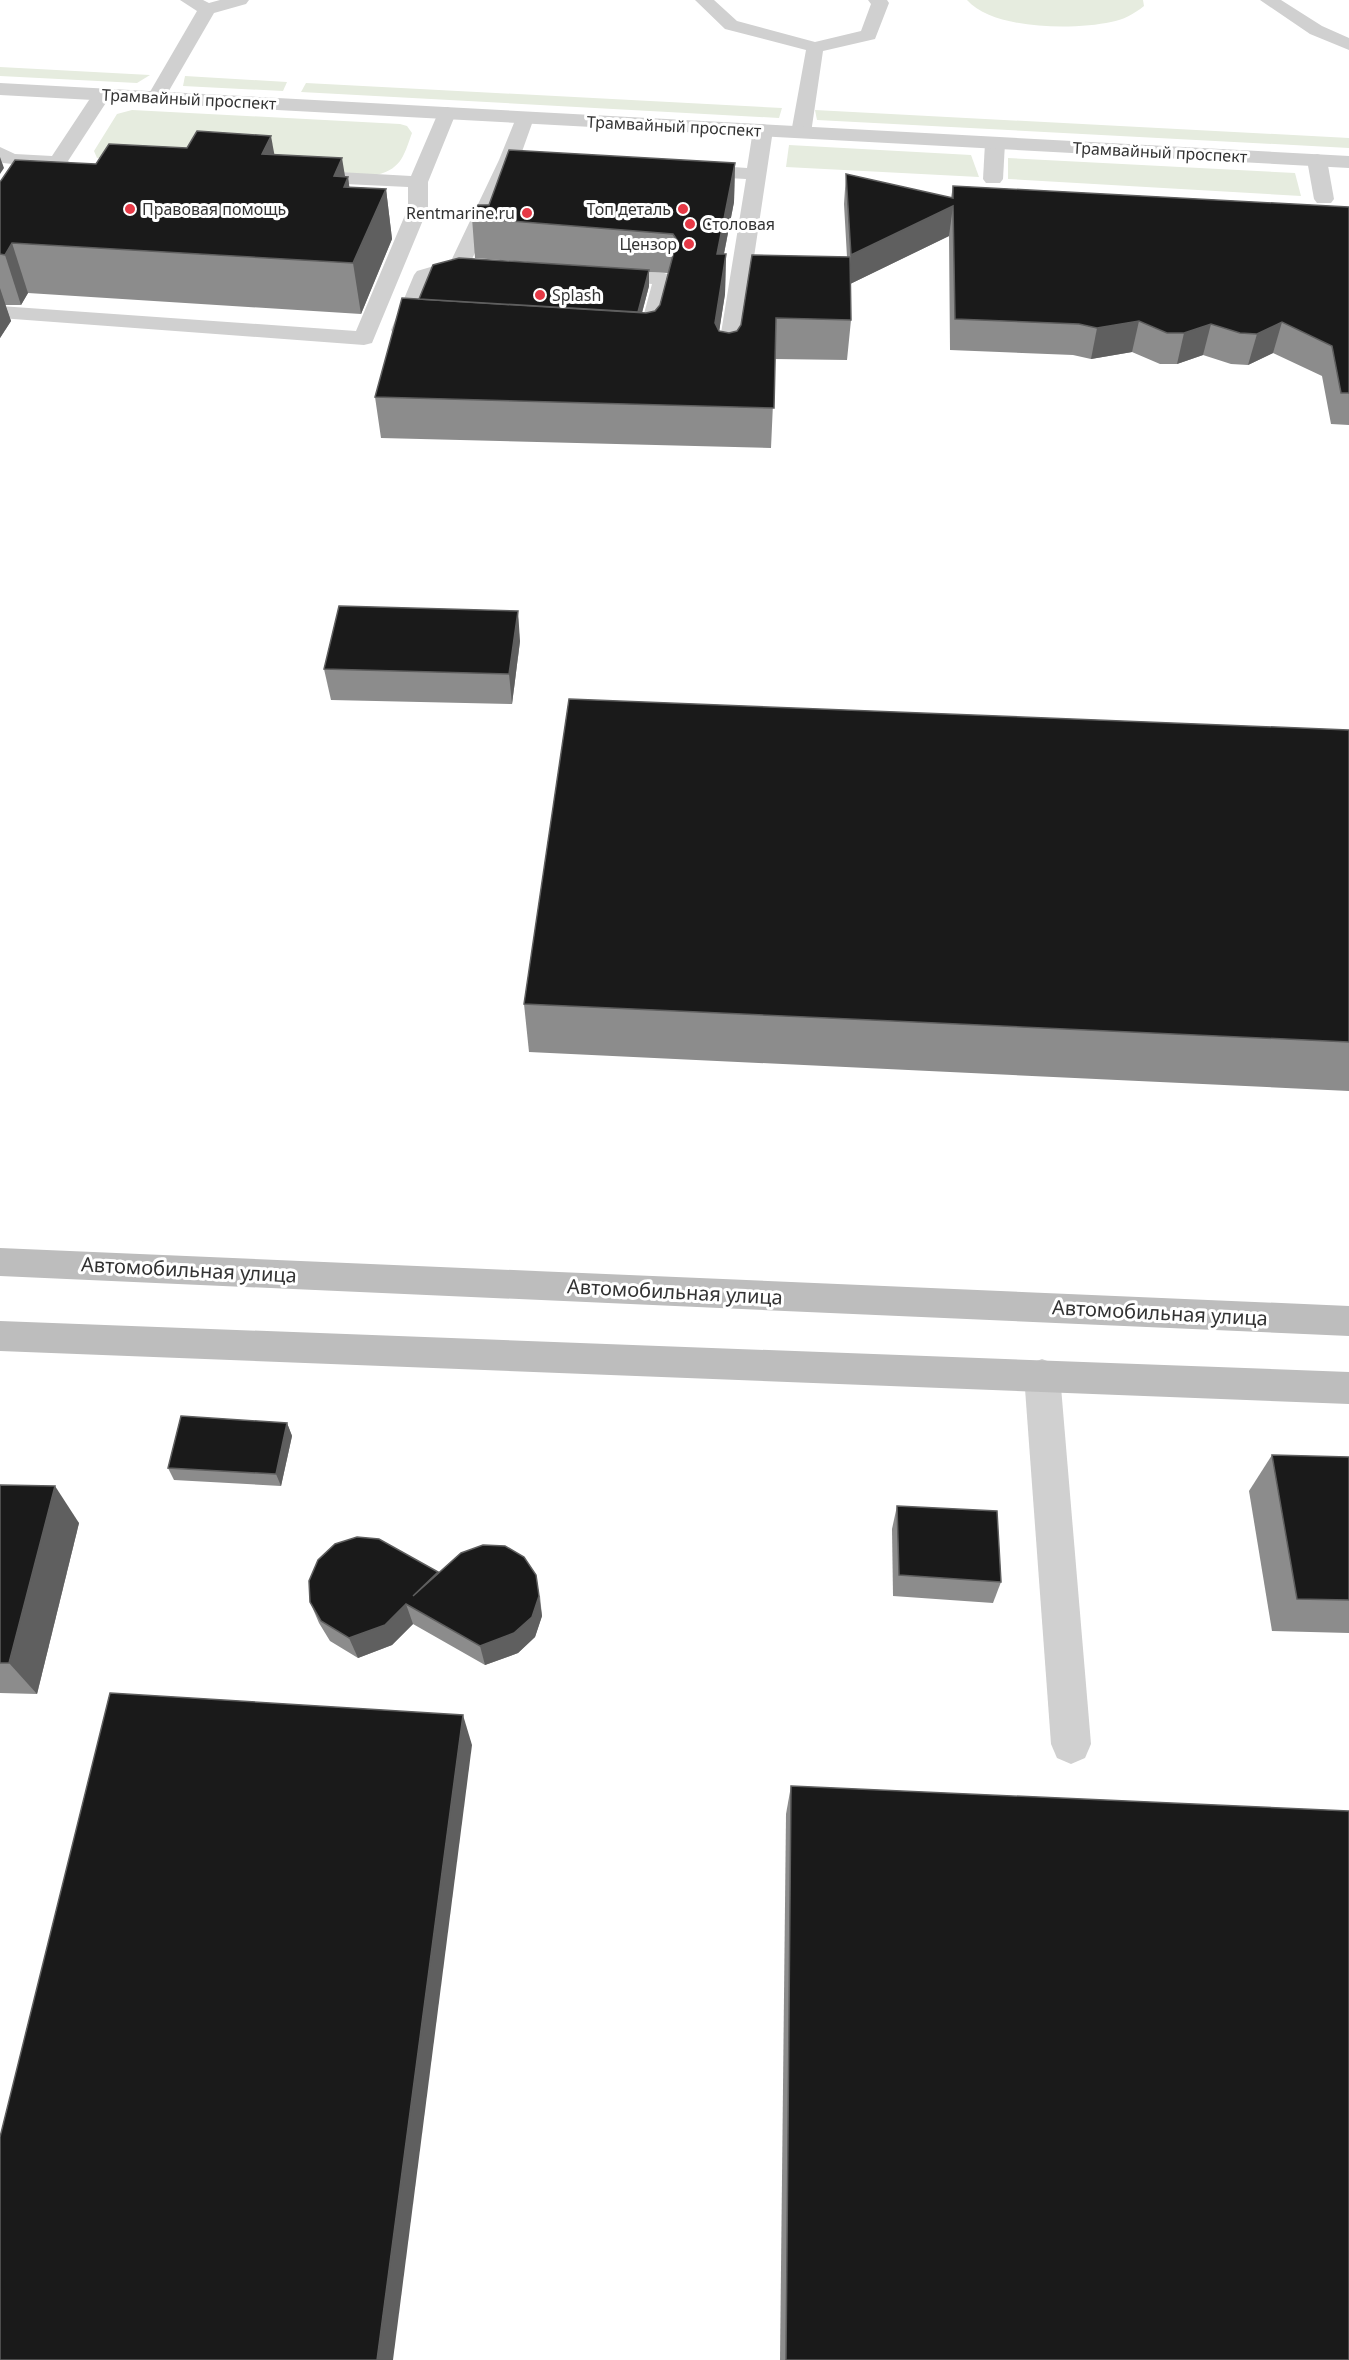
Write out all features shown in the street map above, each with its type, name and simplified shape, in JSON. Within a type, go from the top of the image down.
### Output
[{"type":"main road","name":"Автомобильная улица","points":[[0,1262],[1349,1321]]},
{"type":"main road","points":[[0,1336],[1349,1388]]},
{"type":"street","points":[[189,0],[207,9],[240,0]]},
{"type":"street","points":[[704,0],[731,25],[815,47],[869,35],[880,3],[877,0]]},
{"type":"street","points":[[1269,0],[1316,30],[1349,45]]},
{"type":"street","points":[[156,97],[207,9]]},
{"type":"street","points":[[801,133],[815,47]]},
{"type":"street","name":"Трамвайный проспект","points":[[0,89],[1349,162]]},
{"type":"street","points":[[0,236],[32,186],[57,162],[102,95]]},
{"type":"street","points":[[0,312],[364,338],[418,208],[418,182],[447,113]]},
{"type":"street","points":[[459,265],[509,160],[525,118]]},
{"type":"street","points":[[728,364],[763,130]]},
{"type":"street","points":[[993,179],[995,143]]},
{"type":"street","points":[[0,153],[10,159],[83,164]]},
{"type":"street","points":[[509,160],[533,161]]},
{"type":"street","points":[[1317,160],[1324,199]]},
{"type":"street","points":[[674,170],[756,174]]},
{"type":"street","points":[[282,175],[418,182]]},
{"type":"street","points":[[437,332],[402,330],[424,275],[459,265],[516,269]]},
{"type":"street","points":[[584,273],[664,279],[647,344],[612,342]]},
{"type":"street","points":[[1042,1375],[1071,1744]]},
{"type":"shaded area","points":[[967,0],[1143,0],[1144,6],[1115,21],[1095,25],[1056,26],[1014,22],[995,17],[979,10]]},
{"type":"shaded area","points":[[0,67],[150,75],[137,83],[0,76]]},
{"type":"shaded area","points":[[185,76],[287,82],[283,91],[183,86]]},
{"type":"shaded area","points":[[306,83],[782,108],[779,118],[301,92]]},
{"type":"shaded area","points":[[132,110],[400,124],[407,126],[412,133],[400,162],[389,170],[372,176],[97,158],[94,151],[117,114]]},
{"type":"shaded area","points":[[815,110],[1349,138],[1349,148],[817,120]]},
{"type":"shaded area","points":[[789,145],[971,155],[979,177],[786,167]]},
{"type":"shaded area","points":[[1008,158],[1295,173],[1301,196],[1008,179]]},
{"type":"building","points":[[197,131],[271,136],[262,154],[342,158],[334,176],[348,177],[344,187],[386,189],[353,263],[12,243],[5,255],[0,254],[0,182],[15,160],[96,164],[109,144],[187,148]]},
{"type":"building","points":[[509,150],[735,163],[717,254],[726,254],[715,323],[719,331],[729,333],[737,331],[741,325],[752,255],[850,257],[851,320],[776,318],[774,408],[375,397],[402,298],[646,313],[655,311],[660,305],[677,240],[673,234],[472,218],[478,205],[489,205]]},
{"type":"building","points":[[846,174],[953,198],[953,186],[1349,207],[1349,393],[1341,393],[1332,346],[1282,322],[1257,334],[1240,333],[1211,324],[1184,333],[1167,333],[1139,321],[1097,328],[1079,324],[955,319],[953,206],[851,255]]},
{"type":"building","points":[[459,258],[649,270],[638,312],[419,299],[433,265]]},
{"type":"building","points":[[339,606],[518,611],[509,674],[324,669]]},
{"type":"building","points":[[569,699],[1349,730],[1349,1042],[524,1004]]},
{"type":"building","points":[[181,1416],[287,1423],[276,1474],[168,1468]]},
{"type":"building","points":[[1272,1455],[1349,1457],[1349,1600],[1297,1599]]},
{"type":"building","points":[[0,1485],[55,1486],[9,1663],[0,1663]]},
{"type":"building","points":[[897,1506],[997,1511],[1001,1582],[899,1575]]},
{"type":"building","points":[[357,1537],[379,1539],[438,1572],[413,1596],[461,1553],[483,1545],[505,1546],[524,1557],[536,1575],[539,1596],[532,1617],[514,1633],[480,1646],[406,1604],[385,1625],[349,1638],[321,1621],[310,1602],[309,1581],[318,1560],[335,1544]]},
{"type":"building","points":[[110,1693],[463,1715],[377,2360],[0,2360],[0,2137]]},
{"type":"building","points":[[791,1786],[1349,1811],[1349,2360],[786,2360]]},
{"type":"place","name":"Правовая помощь","points":[[130,209]]},
{"type":"place","name":"Топ деталь","points":[[683,209]]},
{"type":"place","name":"Rentmarine.ru","points":[[527,213]]},
{"type":"place","name":"Столовая","points":[[690,224]]},
{"type":"place","name":"Цензор","points":[[689,244]]},
{"type":"place","name":"Splash","points":[[540,295]]}]
